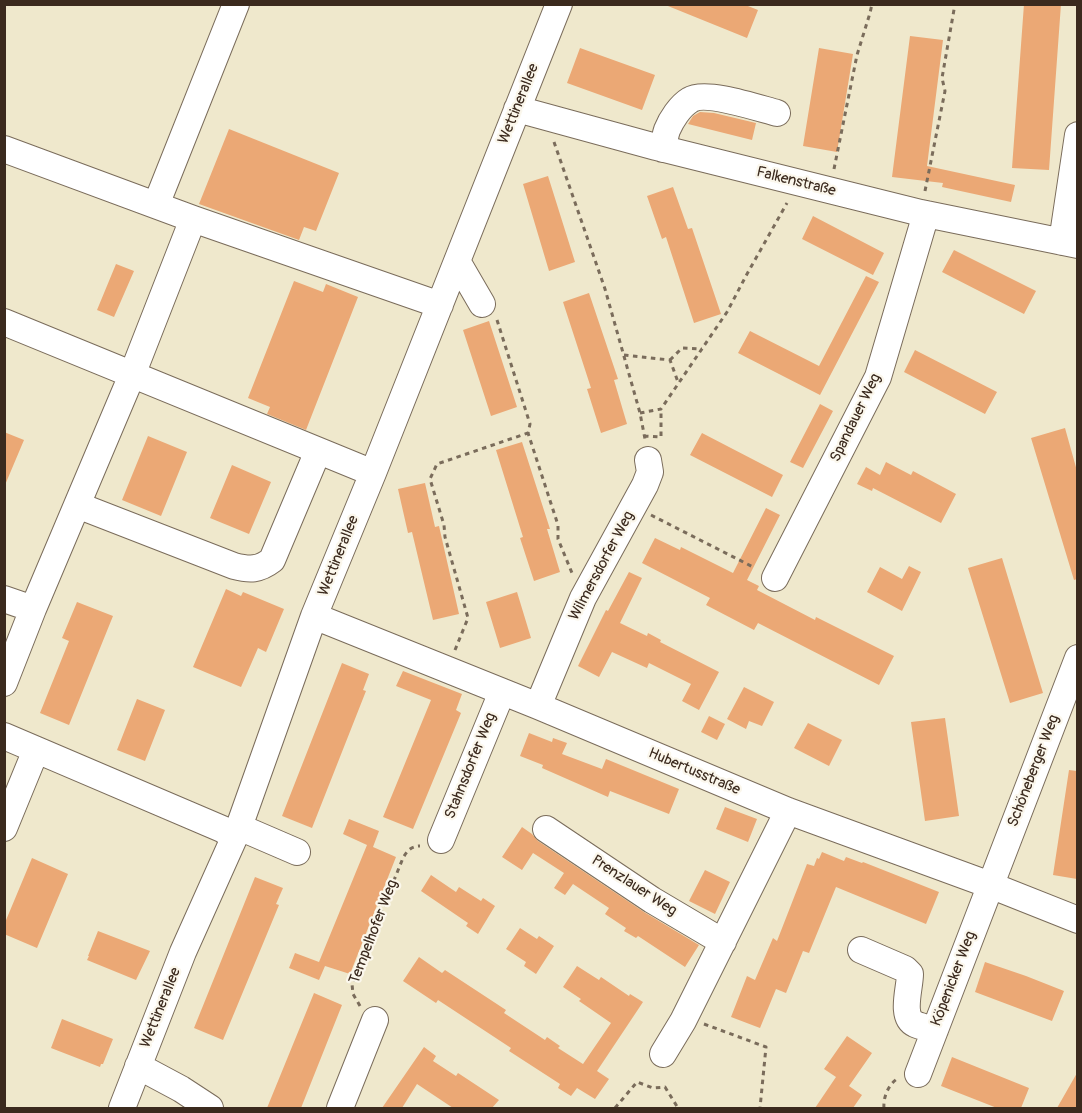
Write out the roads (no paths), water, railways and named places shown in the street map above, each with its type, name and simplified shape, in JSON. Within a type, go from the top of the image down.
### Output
[{"type":"street","points":[[156,205],[236,4]]},
{"type":"street","name":"Wettinerallee","points":[[122,1108],[183,952],[237,832],[314,616],[559,4]]},
{"type":"street","points":[[663,149],[667,129],[690,99],[702,96],[718,98],[777,113]]},
{"type":"street","name":"Falkenstraße","points":[[517,109],[663,149],[924,213],[1070,244]]},
{"type":"street","points":[[1070,244],[1077,135]]},
{"type":"street","points":[[4,149],[193,219],[440,305]]},
{"type":"street","name":"Spandauer Weg","points":[[774,578],[878,377],[924,213]]},
{"type":"street","points":[[4,683],[132,375],[193,219]]},
{"type":"street","points":[[457,261],[482,304]]},
{"type":"street","points":[[4,322],[373,473]]},
{"type":"street","name":"Wilmersdorfer Weg","points":[[538,706],[582,598],[645,485],[650,472],[646,448]]},
{"type":"street","points":[[77,505],[234,566],[253,569],[264,566],[272,560],[318,451]]},
{"type":"street","points":[[4,599],[33,609]]},
{"type":"street","name":"Hubertusstraße","points":[[314,616],[538,706],[788,811],[990,885],[1077,920]]},
{"type":"street","name":"Schöneberger Weg","points":[[990,885],[1077,658]]},
{"type":"street","name":"Stahnsdorfer Weg","points":[[441,840],[502,692]]},
{"type":"street","points":[[4,736],[222,829],[297,852]]},
{"type":"street","points":[[4,828],[36,750]]},
{"type":"street","points":[[663,1054],[685,1017],[788,811]]},
{"type":"street","name":"Prenzlauer Weg","points":[[546,829],[652,900],[723,942]]},
{"type":"street","name":"Köpenicker Weg","points":[[918,1074],[990,885]]},
{"type":"street","points":[[861,950],[905,969],[910,974],[907,1016],[914,1024],[934,1030]]},
{"type":"street","points":[[340,1108],[375,1020]]},
{"type":"street","points":[[138,1066],[210,1108]]}]
